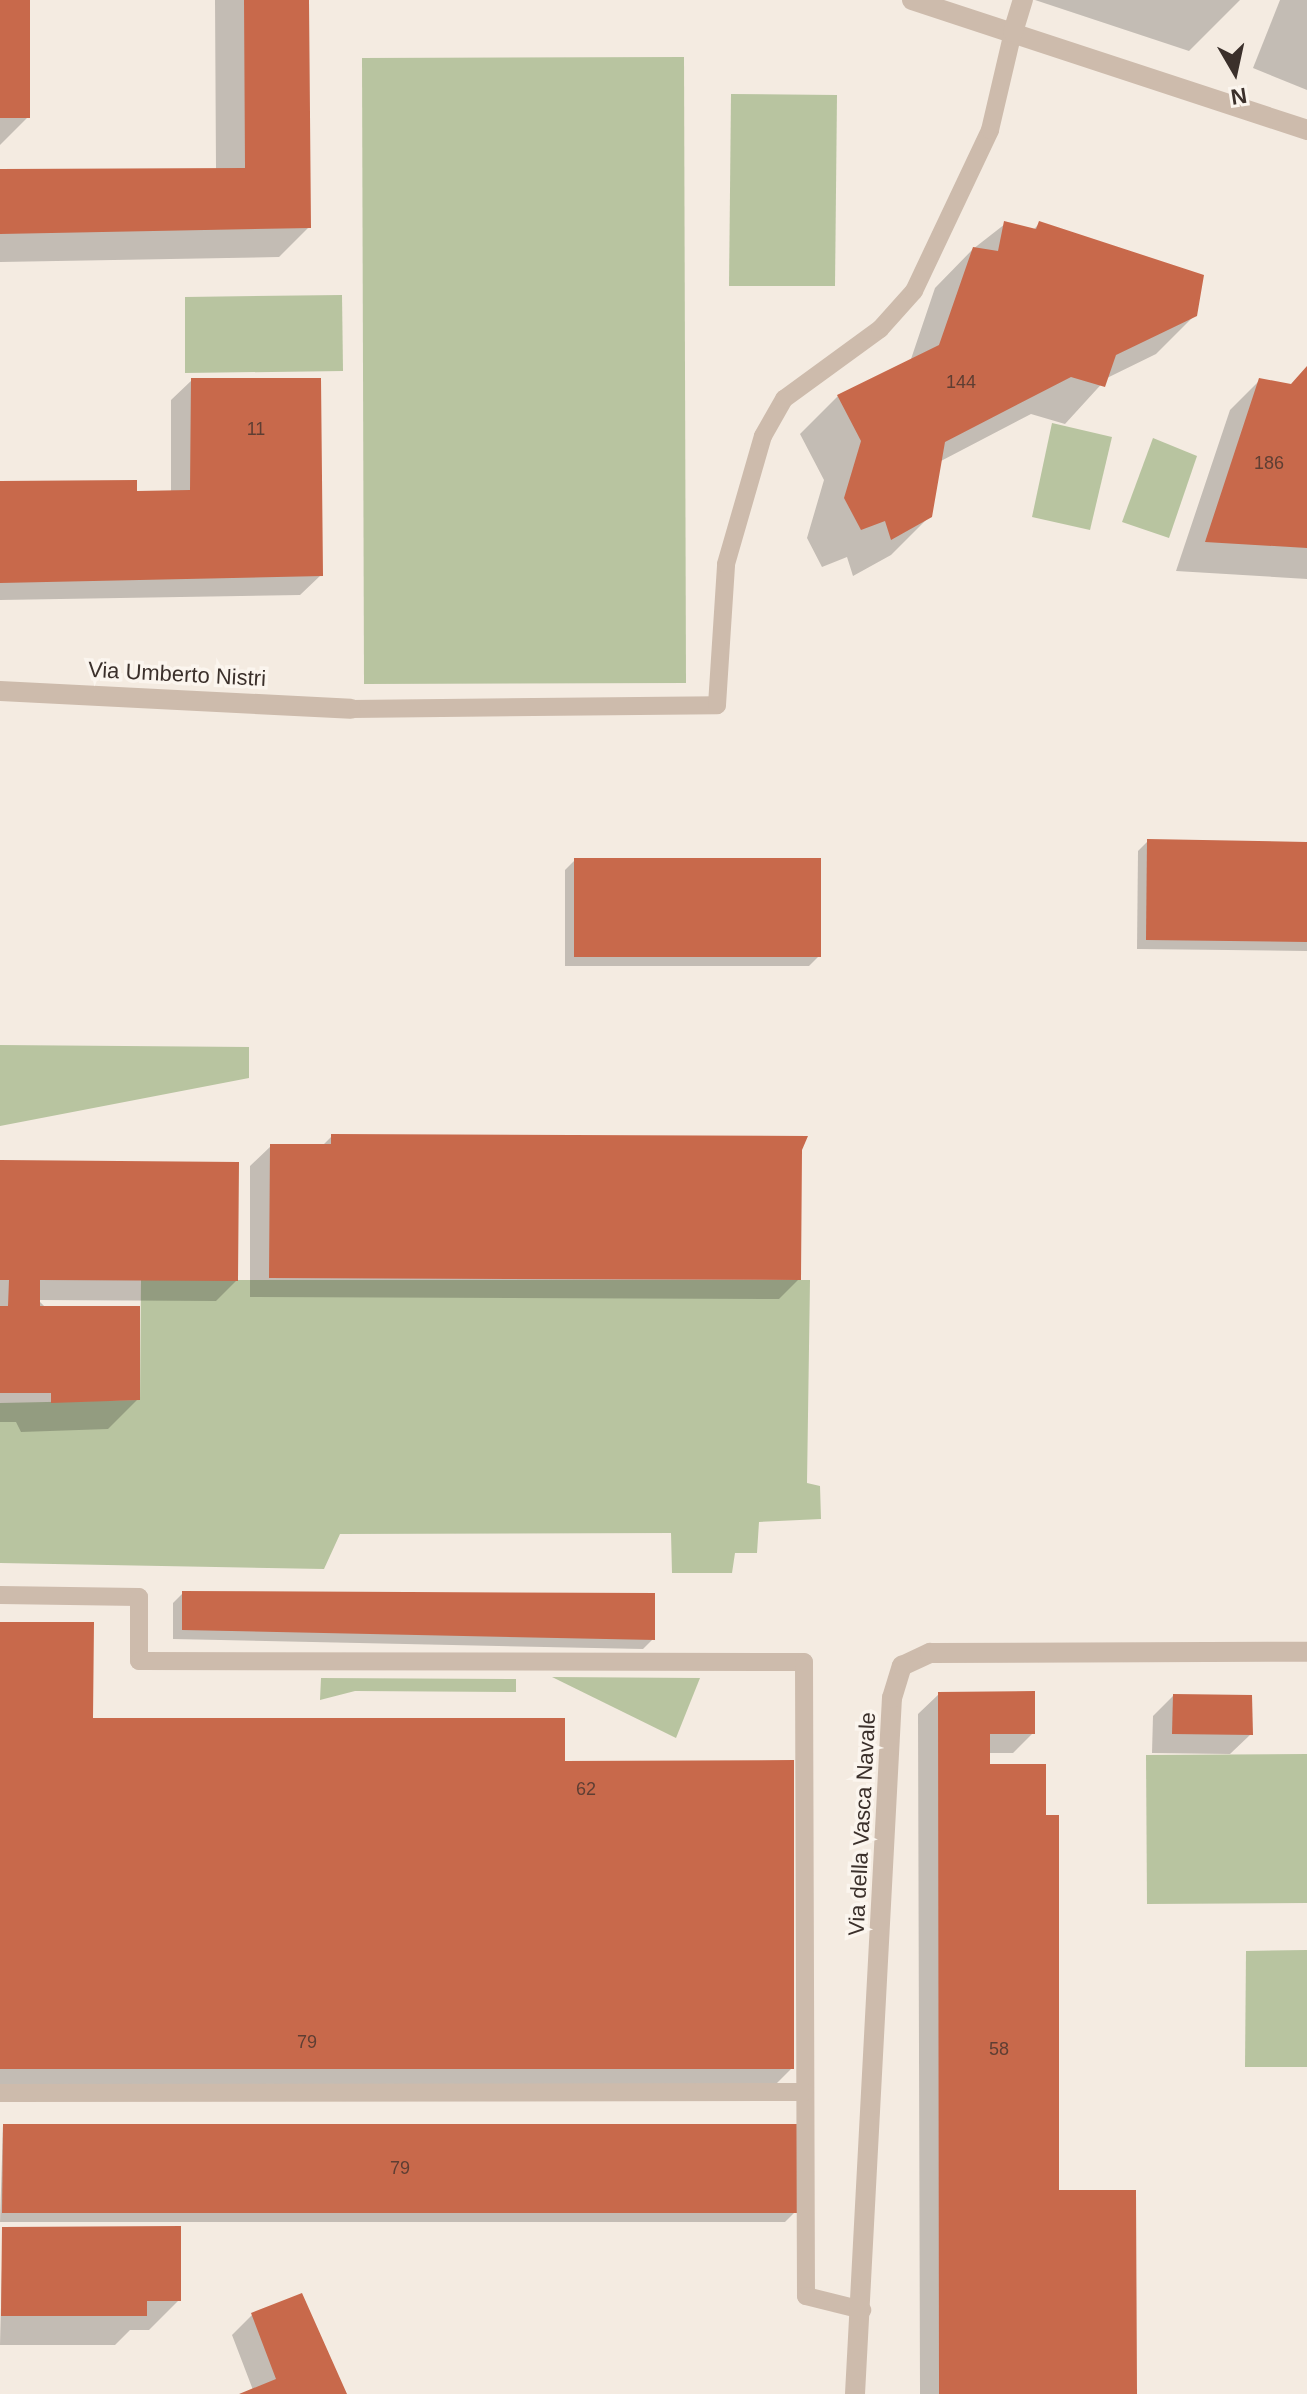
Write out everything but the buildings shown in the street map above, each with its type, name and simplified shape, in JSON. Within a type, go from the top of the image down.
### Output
[{"type":"street","points":[[912,0],[957,7],[1013,32],[1307,130]]},
{"type":"street","points":[[1013,32],[1023,0]]},
{"type":"street","name":"Via Umberto Nistri","points":[[0,691],[351,709]]},
{"type":"street","name":"Via della Vasca Navale","points":[[855,2394],[862,2310],[892,1698],[902,1666],[930,1653],[1307,1652]]},
{"type":"lane","points":[[351,709],[717,705],[726,564],[763,436],[784,399],[880,329],[914,291],[995,117],[1013,32]]},
{"type":"lane","points":[[0,1595],[139,1597],[139,1661],[804,1662],[806,2296],[862,2310]]},
{"type":"lane","points":[[0,2093],[805,2092]]},
{"type":"green space","points":[[684,57],[686,683],[364,684],[362,58]]},
{"type":"green space","points":[[731,94],[837,95],[835,286],[729,286]]},
{"type":"green space","points":[[342,295],[343,371],[185,373],[185,297]]},
{"type":"green space","points":[[1052,423],[1112,437],[1090,530],[1032,517]]},
{"type":"green space","points":[[1153,438],[1197,456],[1169,538],[1122,522]]},
{"type":"green space","points":[[0,1045],[249,1047],[249,1078],[0,1126]]},
{"type":"green space","points":[[141,1280],[810,1280],[807,1483],[820,1486],[821,1519],[759,1522],[757,1553],[735,1553],[732,1573],[672,1573],[671,1533],[340,1534],[324,1569],[0,1563],[0,1403],[140,1400]]},
{"type":"green space","points":[[552,1677],[700,1678],[676,1738]]},
{"type":"green space","points":[[321,1678],[516,1679],[516,1692],[355,1691],[320,1700]]},
{"type":"green space","points":[[1307,1754],[1307,1903],[1147,1904],[1146,1755]]},
{"type":"green space","points":[[1307,1950],[1307,2067],[1245,2067],[1246,1951]]}]
